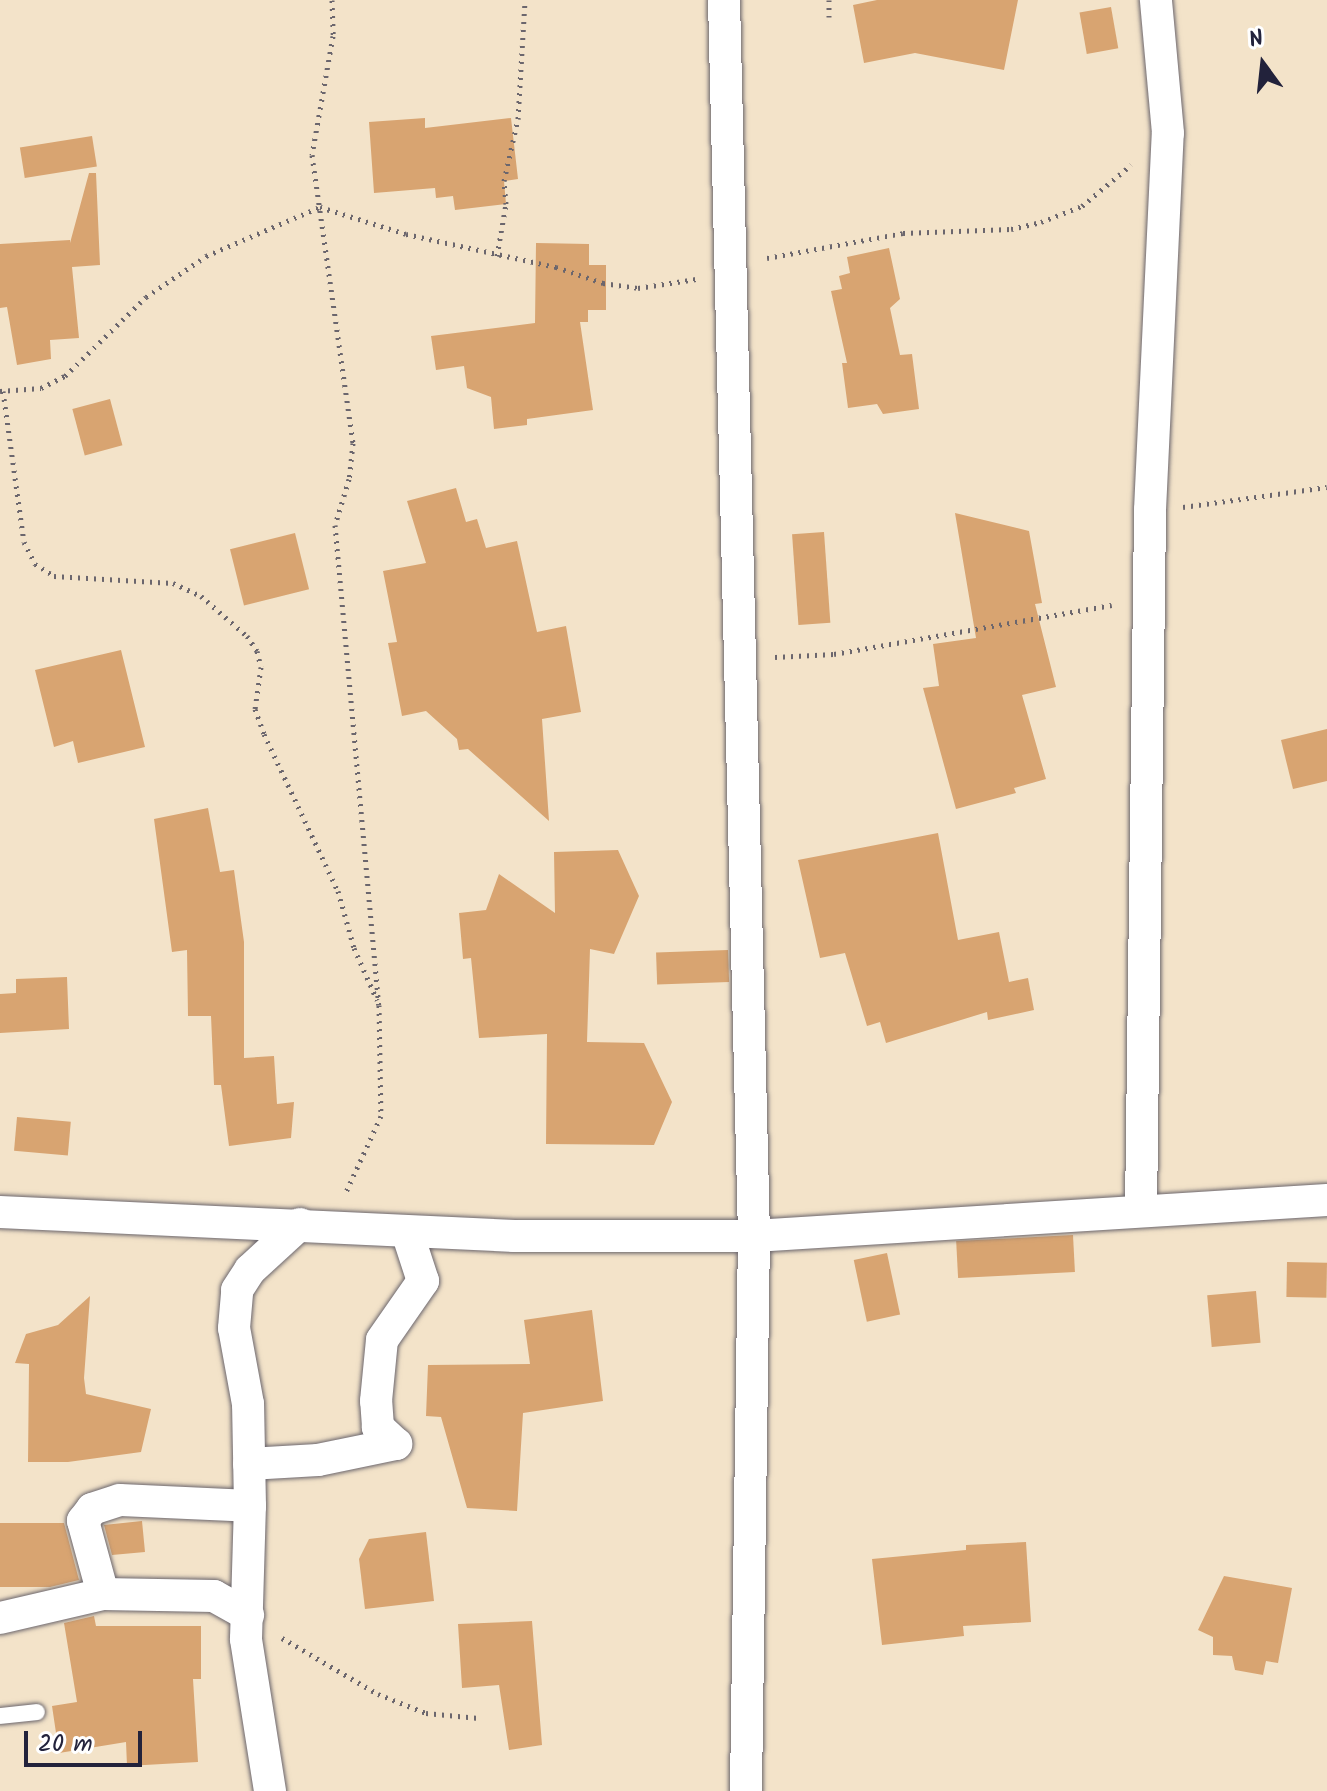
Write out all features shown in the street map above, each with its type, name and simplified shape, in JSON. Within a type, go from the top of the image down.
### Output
[{"type":"street","points":[[724,0],[733,271],[754,1236],[746,1791]]},
{"type":"street","points":[[1141,1211],[1150,510],[1168,133],[1156,0]]},
{"type":"street","points":[[0,1212],[316,1225],[407,1232],[754,1236],[1327,1200]]},
{"type":"street","points":[[270,1791],[246,1639],[250,1506],[248,1404],[234,1328],[237,1290],[250,1270],[316,1225]]},
{"type":"street","points":[[249,1464],[318,1460],[396,1444],[378,1427],[376,1401],[382,1340],[423,1281],[407,1232]]},
{"type":"street","points":[[103,1594],[83,1521],[92,1509],[120,1500],[250,1506]]},
{"type":"street","points":[[0,1618],[103,1594],[214,1596],[248,1615]]},
{"type":"lane","points":[[0,1716],[37,1712]]},
{"type":"path","points":[[316,1225],[381,1116],[379,1005],[335,525],[349,479],[353,443],[312,155],[333,36],[332,0]]},
{"type":"path","points":[[497,256],[506,204],[504,181],[518,119],[525,0]]},
{"type":"path","points":[[829,0],[829,17]]},
{"type":"path","points":[[379,1005],[354,948],[338,891],[255,709],[261,667],[257,651],[247,636],[201,596],[173,583],[54,576],[35,564],[24,542],[1,391],[41,388],[65,376],[146,297],[206,256],[320,207],[406,234],[556,267],[603,283],[638,288],[733,271],[758,260],[845,241],[903,233],[1011,229],[1041,222],[1082,206],[1168,133]]},
{"type":"path","points":[[1150,510],[1327,487]]},
{"type":"path","points":[[742,659],[834,654],[1149,600]]},
{"type":"path","points":[[248,1615],[378,1694],[426,1713],[479,1718]]},
{"type":"building","points":[[877,0],[1018,0],[1004,70],[915,53],[864,63],[853,5]]},
{"type":"building","points":[[1111,7],[1118,48],[1087,54],[1079,13]]},
{"type":"building","points":[[425,118],[425,128],[511,118],[518,179],[504,181],[506,204],[455,210],[453,196],[436,198],[435,188],[374,193],[369,122]]},
{"type":"building","points":[[92,136],[97,167],[25,178],[20,147]]},
{"type":"building","points":[[89,173],[96,173],[100,265],[72,267],[79,338],[50,340],[51,359],[17,365],[7,307],[0,308],[0,244],[70,240],[70,243]]},
{"type":"building","points":[[536,243],[589,244],[589,265],[606,265],[606,310],[588,310],[588,322],[580,322],[593,410],[527,419],[527,425],[494,429],[491,397],[467,388],[464,366],[436,370],[431,336],[535,323]]},
{"type":"building","points":[[889,248],[900,299],[890,308],[900,355],[912,354],[919,409],[883,414],[877,404],[848,408],[842,363],[847,363],[831,291],[842,289],[839,276],[850,273],[847,257]]},
{"type":"building","points":[[110,399],[122,445],[85,455],[72,409]]},
{"type":"building","points":[[456,488],[466,522],[477,519],[486,548],[517,541],[537,632],[566,626],[581,712],[542,719],[549,821],[468,749],[459,750],[457,739],[426,711],[402,716],[388,643],[397,642],[383,571],[426,563],[407,501]]},
{"type":"building","points":[[955,513],[1029,531],[1042,603],[1035,604],[1056,687],[1022,695],[1046,779],[1014,788],[1016,793],[956,809],[923,688],[939,686],[933,644],[976,638]]},
{"type":"building","points":[[824,532],[830,623],[798,625],[792,534]]},
{"type":"building","points":[[295,533],[309,589],[244,605],[230,549]]},
{"type":"building","points":[[121,650],[145,747],[78,763],[73,741],[54,747],[35,670]]},
{"type":"building","points":[[1327,729],[1327,781],[1293,789],[1281,740]]},
{"type":"building","points":[[208,808],[220,872],[234,870],[244,942],[244,1058],[274,1056],[277,1104],[294,1102],[291,1138],[229,1146],[221,1085],[214,1085],[211,1016],[188,1016],[187,950],[172,952],[154,819]]},
{"type":"building","points":[[938,833],[958,940],[999,932],[1009,982],[1028,978],[1034,1010],[988,1020],[987,1012],[886,1043],[880,1022],[867,1026],[845,953],[820,958],[798,860]]},
{"type":"building","points":[[618,850],[639,896],[614,954],[590,949],[587,1042],[644,1043],[672,1102],[654,1145],[546,1144],[547,1034],[479,1038],[471,958],[463,959],[459,913],[486,910],[499,874],[555,913],[554,852]]},
{"type":"building","points":[[728,950],[729,982],[657,984],[656,953]]},
{"type":"building","points":[[67,977],[69,1029],[0,1033],[0,994],[16,993],[16,979]]},
{"type":"building","points":[[17,1117],[71,1122],[68,1156],[14,1151]]},
{"type":"building","points":[[1073,1235],[1075,1272],[958,1278],[956,1241]]},
{"type":"building","points":[[887,1253],[900,1315],[867,1322],[854,1260]]},
{"type":"building","points":[[1287,1262],[1327,1263],[1326,1298],[1286,1297]]},
{"type":"building","points":[[1256,1291],[1261,1343],[1212,1347],[1207,1295]]},
{"type":"building","points":[[90,1296],[84,1378],[86,1394],[151,1409],[141,1452],[68,1462],[28,1462],[29,1364],[15,1363],[26,1334],[58,1325]]},
{"type":"building","points":[[592,1310],[603,1401],[523,1413],[517,1511],[467,1508],[441,1417],[426,1416],[428,1365],[530,1364],[524,1320]]},
{"type":"building","points":[[142,1521],[145,1552],[112,1555],[104,1525]]},
{"type":"building","points":[[0,1523],[64,1523],[79,1580],[50,1587],[0,1587]]},
{"type":"building","points":[[426,1532],[434,1601],[365,1609],[359,1559],[369,1539]]},
{"type":"building","points":[[1026,1542],[1031,1622],[963,1626],[964,1636],[882,1645],[872,1559],[966,1550],[966,1545]]},
{"type":"building","points":[[1224,1576],[1292,1588],[1278,1663],[1266,1661],[1263,1675],[1235,1670],[1232,1656],[1213,1655],[1213,1637],[1198,1630]]},
{"type":"building","points":[[94,1616],[96,1626],[201,1626],[201,1679],[193,1679],[198,1762],[127,1766],[126,1742],[59,1753],[52,1706],[77,1702],[64,1623]]},
{"type":"building","points":[[532,1621],[542,1745],[509,1750],[499,1685],[462,1688],[458,1624]]}]
